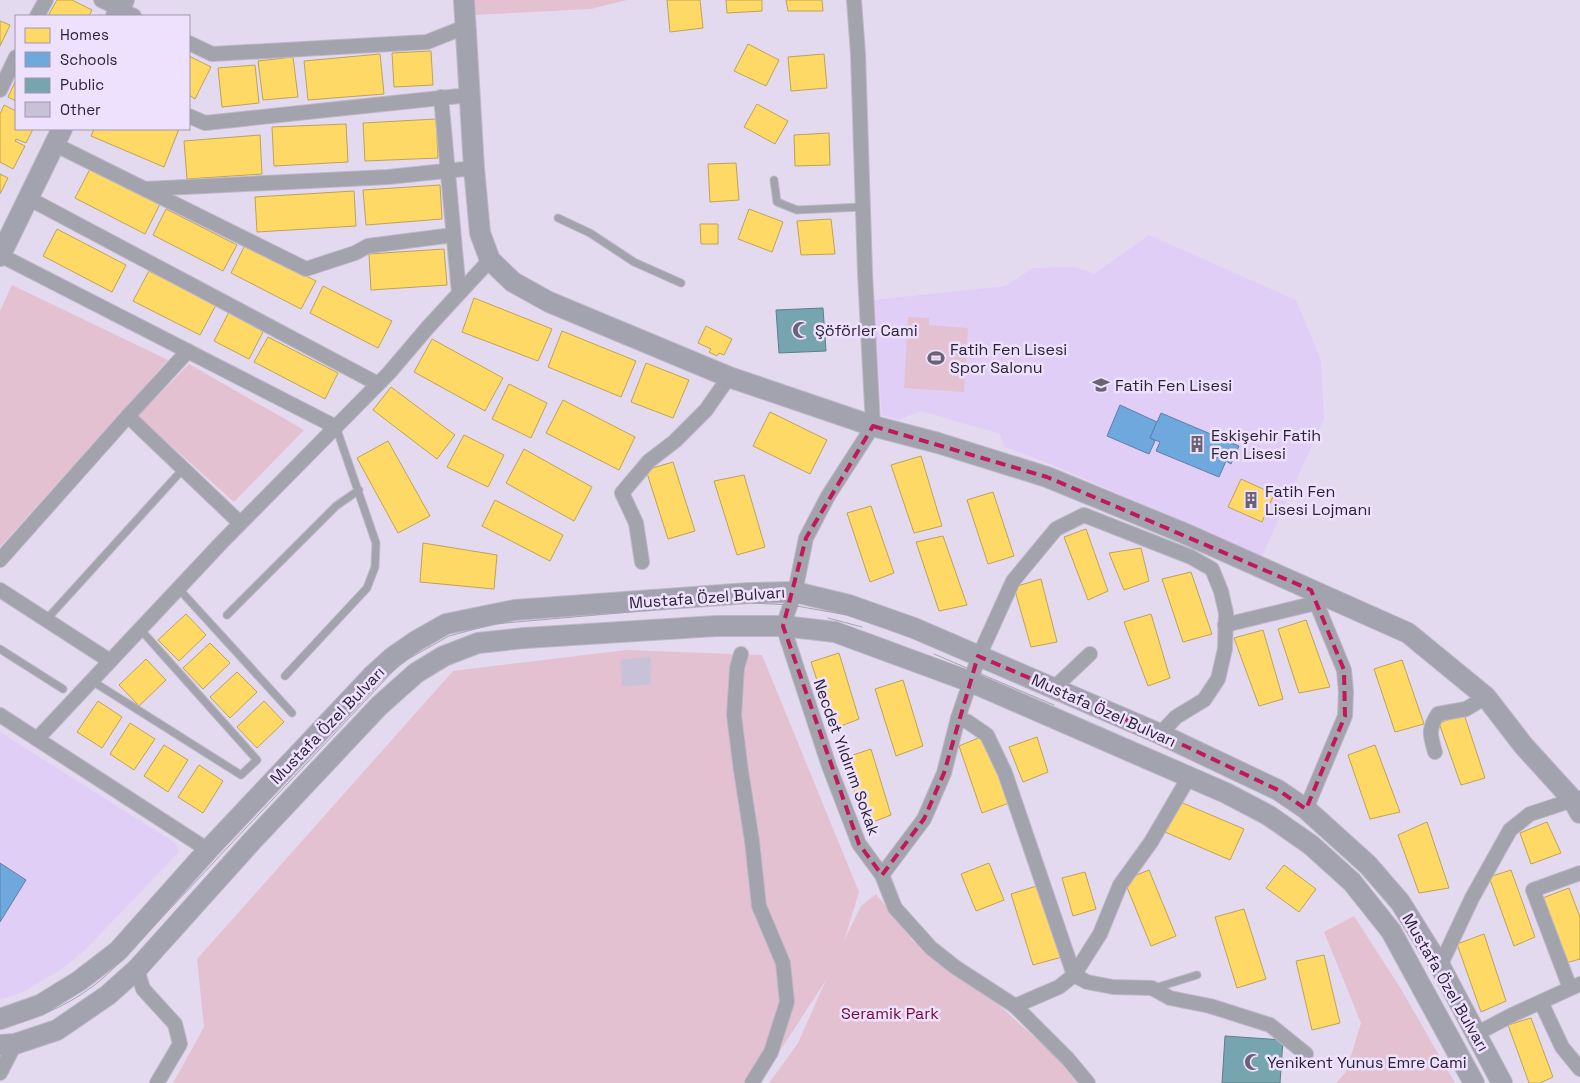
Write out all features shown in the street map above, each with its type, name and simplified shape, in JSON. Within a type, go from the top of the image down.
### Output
[{"type":"main road","points":[[464,0],[474,168],[480,233],[490,260],[513,282],[549,302],[729,377],[873,426],[938,443],[1047,477],[1186,534],[1314,596],[1408,633],[1486,697],[1523,745],[1578,799]]},
{"type":"main road","points":[[0,256],[58,136]]},
{"type":"main road","name":"Mustafa Özel Bulvarı","points":[[0,1019],[40,1005],[79,982],[118,951],[208,850],[372,676],[392,657],[446,624],[515,610],[749,593],[795,592],[849,606],[905,624],[1160,734],[1278,790],[1306,809],[1368,865],[1400,902],[1440,966],[1502,1083]]},
{"type":"main road","name":"Mustafa Özel Bulvarı","points":[[8,1044],[57,1030],[108,995],[137,969],[252,841],[379,706],[416,673],[444,656],[478,643],[525,638],[716,626],[783,626],[836,632],[972,682],[1226,793],[1268,815],[1311,845],[1352,882],[1391,931],[1474,1083]]},
{"type":"street","points":[[38,15],[46,0]]},
{"type":"street","points":[[102,0],[123,10]]},
{"type":"street","points":[[783,626],[795,592],[806,538],[828,496],[873,426],[862,207],[858,54],[854,0]]},
{"type":"street","points":[[190,43],[212,54],[427,42],[465,27]]},
{"type":"street","points":[[0,90],[15,59]]},
{"type":"street","points":[[190,116],[206,123],[469,94]]},
{"type":"street","points":[[441,98],[459,293]]},
{"type":"street","points":[[58,136],[144,189],[306,269],[355,253],[368,246],[453,235]]},
{"type":"street","points":[[144,189],[388,177],[474,168]]},
{"type":"street","points":[[28,198],[378,384]]},
{"type":"street","points":[[0,256],[336,427]]},
{"type":"street","points":[[37,740],[240,523],[378,384],[490,260]]},
{"type":"street","points":[[0,560],[188,351]]},
{"type":"street","points":[[642,562],[636,524],[622,493],[649,461],[675,442],[706,410],[729,377]]},
{"type":"street","points":[[128,416],[240,523]]},
{"type":"street","points":[[882,875],[924,819],[944,773],[958,718],[972,682],[979,656],[1013,581],[1056,529],[1084,515],[1191,557],[1212,569],[1221,591],[1226,613],[1226,625],[1225,649],[1218,680],[1204,700],[1176,717],[1160,734]]},
{"type":"street","points":[[0,590],[110,661]]},
{"type":"street","points":[[1226,625],[1314,596],[1344,670],[1346,692],[1345,716],[1306,809]]},
{"type":"street","name":"Necdet Yıldırım Sokak","points":[[783,626],[829,766],[859,844],[882,875],[894,908],[931,948],[955,967],[1015,1006],[1068,1059],[1088,1083]]},
{"type":"street","points":[[742,654],[737,668],[734,715],[752,841],[758,906],[783,963],[787,1002],[771,1052],[752,1083]]},
{"type":"street","points":[[1054,688],[1090,654]]},
{"type":"street","points":[[1435,752],[1430,733],[1433,722],[1438,714],[1466,709],[1486,697]]},
{"type":"street","points":[[0,716],[208,850]]},
{"type":"street","points":[[958,718],[968,722],[987,735],[1005,772],[1074,975],[1087,982],[1113,987],[1152,988],[1170,998],[1210,1006],[1270,1025],[1306,1054]]},
{"type":"street","points":[[1015,1006],[1059,987],[1074,975],[1100,934],[1120,885],[1151,842],[1189,777]]},
{"type":"street","points":[[1440,966],[1472,898],[1510,830],[1530,814],[1578,799]]},
{"type":"street","points":[[1476,1034],[1575,986],[1533,890],[1580,873]]},
{"type":"street","points":[[137,969],[143,989],[175,1024],[180,1044],[157,1083]]},
{"type":"street","points":[[1541,1002],[1562,1046],[1580,1069]]},
{"type":"street","points":[[0,1073],[8,1044]]},
{"type":"lane","points":[[774,180],[777,202],[797,210],[862,207]]},
{"type":"lane","points":[[558,218],[590,233],[634,262],[681,283]]},
{"type":"lane","points":[[285,676],[367,588],[372,578],[376,559],[376,543],[336,427]]},
{"type":"lane","points":[[46,620],[184,469]]},
{"type":"lane","points":[[227,615],[336,506],[359,490]]},
{"type":"lane","points":[[178,588],[292,713]]},
{"type":"lane","points":[[92,681],[241,775],[258,760],[140,629]]},
{"type":"lane","points":[[0,649],[63,688]]},
{"type":"lane","points":[[1152,988],[1197,975]]},
{"type":"highlighted area","points":[[873,426],[1047,477],[1311,590],[1344,670],[1345,716],[1306,809],[1278,790],[1160,734],[978,656],[944,773],[924,819],[882,875],[859,844],[783,626],[806,538]]},
{"type":"shaded area","name":"Fatih Fen Lisesi","points":[[1149,235],[1296,300],[1321,360],[1324,419],[1262,556],[1048,463],[1004,447],[1000,434],[920,411],[899,420],[882,415],[873,300],[1005,286],[1033,268],[1075,267],[1094,274]]},
{"type":"shaded area","points":[[0,732],[175,843],[179,852],[84,951],[60,970],[23,992],[0,1000]]},
{"type":"green space","points":[[474,0],[627,0],[591,9],[475,15]]},
{"type":"green space","points":[[12,285],[168,360],[0,547],[0,311]]},
{"type":"green space","name":"Fatih Fen Lisesi Spor Salonu","points":[[908,317],[929,318],[929,325],[968,328],[964,392],[904,388]]},
{"type":"green space","points":[[189,364],[304,430],[234,502],[138,416]]},
{"type":"green space","name":"Seramik Park","points":[[626,650],[762,655],[859,892],[844,941],[861,906],[876,894],[913,941],[960,978],[991,998],[1052,1053],[1078,1083],[769,1083],[798,1043],[826,980],[759,1083],[173,1083],[204,1027],[197,959],[453,671]]},
{"type":"green space","points":[[1354,916],[1401,989],[1455,1083],[1336,1083],[1346,1072],[1361,1023],[1324,932]]},
{"type":"building: Homes","points":[[57,0],[72,0],[92,10],[90,15],[49,15]]},
{"type":"building: Homes","points":[[667,0],[700,0],[703,28],[670,32]]},
{"type":"building: Homes","points":[[726,0],[762,0],[762,11],[727,13]]},
{"type":"building: Homes","points":[[786,0],[822,0],[823,11],[788,11]]},
{"type":"building: Homes","points":[[0,21],[10,25],[0,46]]},
{"type":"building: Homes","points":[[748,44],[779,60],[766,86],[734,71]]},
{"type":"building: Homes","points":[[431,51],[433,85],[394,87],[392,53]]},
{"type":"building: Homes","points":[[380,54],[384,94],[308,100],[304,61]]},
{"type":"building: Homes","points":[[824,54],[827,88],[791,91],[788,57]]},
{"type":"building: Homes","points":[[190,56],[211,67],[195,99],[190,96]]},
{"type":"building: Homes","points":[[293,57],[298,97],[263,100],[258,61]]},
{"type":"building: Homes","points":[[255,65],[259,103],[222,107],[218,68]]},
{"type":"building: Homes","points":[[15,82],[15,100],[8,97]]},
{"type":"building: Homes","points":[[757,104],[788,121],[775,144],[744,127]]},
{"type":"building: Homes","points":[[4,105],[15,110],[15,130],[32,130],[26,143],[16,139],[15,141],[25,146],[13,169],[0,162],[0,114]]},
{"type":"building: Homes","points":[[436,119],[438,158],[365,161],[363,123]]},
{"type":"building: Homes","points":[[346,124],[348,162],[274,166],[272,127]]},
{"type":"building: Homes","points":[[94,130],[179,130],[164,167],[91,136]]},
{"type":"building: Homes","points":[[829,133],[830,165],[795,166],[794,135]]},
{"type":"building: Homes","points":[[260,135],[262,174],[187,179],[184,141]]},
{"type":"building: Homes","points":[[736,163],[739,200],[710,202],[708,164]]},
{"type":"building: Homes","points":[[90,169],[160,204],[145,234],[75,198]]},
{"type":"building: Homes","points":[[0,174],[8,178],[0,194]]},
{"type":"building: Homes","points":[[440,185],[442,219],[366,225],[363,190]]},
{"type":"building: Homes","points":[[354,191],[356,226],[257,232],[255,197]]},
{"type":"building: Homes","points":[[166,209],[237,245],[223,271],[153,235]]},
{"type":"building: Homes","points":[[749,209],[783,222],[772,252],[738,239]]},
{"type":"building: Homes","points":[[831,219],[835,254],[801,255],[797,221]]},
{"type":"building: Homes","points":[[700,224],[718,224],[718,244],[701,244]]},
{"type":"building: Homes","points":[[57,229],[126,265],[112,292],[43,256]]},
{"type":"building: Homes","points":[[245,245],[316,281],[301,309],[231,273]]},
{"type":"building: Homes","points":[[444,249],[447,285],[371,290],[369,254]]},
{"type":"building: Homes","points":[[149,271],[216,305],[200,335],[133,301]]},
{"type":"building: Homes","points":[[323,286],[392,321],[378,348],[310,313]]},
{"type":"building: Homes","points":[[474,298],[552,329],[538,361],[462,332]]},
{"type":"building: Homes","points":[[229,312],[264,330],[249,359],[214,341]]},
{"type":"building: Homes","points":[[706,326],[732,339],[724,355],[719,353],[717,356],[709,352],[711,349],[698,343]]},
{"type":"building: Homes","points":[[562,331],[636,361],[621,397],[548,367]]},
{"type":"building: Homes","points":[[268,337],[338,373],[325,399],[254,362]]},
{"type":"building: Homes","points":[[432,339],[503,378],[485,411],[414,372]]},
{"type":"building: Homes","points":[[646,363],[689,380],[673,418],[631,402]]},
{"type":"building: Homes","points":[[509,384],[547,403],[531,438],[492,419]]},
{"type":"building: Homes","points":[[391,387],[455,435],[437,459],[373,410]]},
{"type":"building: Homes","points":[[563,400],[635,437],[619,470],[546,433]]},
{"type":"building: Homes","points":[[770,412],[827,440],[810,474],[753,446]]},
{"type":"building: Homes","points":[[464,435],[504,455],[488,487],[447,467]]},
{"type":"building: Homes","points":[[388,441],[430,516],[398,533],[357,458]]},
{"type":"building: Homes","points":[[524,449],[592,487],[574,521],[506,483]]},
{"type":"building: Homes","points":[[921,456],[942,526],[914,533],[891,465]]},
{"type":"building: Homes","points":[[673,462],[695,531],[668,539],[646,470]]},
{"type":"building: Homes","points":[[744,475],[765,547],[737,555],[714,481]]},
{"type":"building: Homes","name":"Fatih Fen Lisesi Lojmanı","points":[[1241,479],[1274,494],[1262,522],[1228,507]]},
{"type":"building: Homes","points":[[993,492],[1014,556],[988,564],[967,500]]},
{"type":"building: Homes","points":[[495,500],[563,535],[550,561],[482,526]]},
{"type":"building: Homes","points":[[871,506],[894,573],[870,582],[847,513]]},
{"type":"building: Homes","points":[[1086,529],[1108,591],[1088,600],[1064,537]]},
{"type":"building: Homes","points":[[943,536],[967,605],[939,611],[916,542]]},
{"type":"building: Homes","points":[[423,543],[497,555],[494,589],[420,582]]},
{"type":"building: Homes","points":[[1141,548],[1149,581],[1124,590],[1109,553]]},
{"type":"building: Homes","points":[[1191,572],[1212,634],[1183,642],[1162,579]]},
{"type":"building: Homes","points":[[1041,579],[1057,642],[1031,647],[1014,587]]},
{"type":"building: Homes","points":[[186,614],[206,635],[179,661],[158,640]]},
{"type":"building: Homes","points":[[1151,614],[1170,678],[1148,686],[1124,622]]},
{"type":"building: Homes","points":[[1306,620],[1330,687],[1299,693],[1278,629]]},
{"type":"building: Homes","points":[[1263,630],[1283,699],[1259,706],[1234,638]]},
{"type":"building: Homes","points":[[210,643],[230,663],[203,689],[183,668]]},
{"type":"building: Homes","points":[[839,653],[859,719],[833,729],[811,662]]},
{"type":"building: Homes","points":[[146,659],[166,680],[139,706],[119,685]]},
{"type":"building: Homes","points":[[1402,660],[1424,724],[1395,732],[1374,669]]},
{"type":"building: Homes","points":[[237,672],[257,692],[230,718],[210,697]]},
{"type":"building: Homes","points":[[903,680],[923,746],[896,756],[875,689]]},
{"type":"building: Homes","points":[[98,701],[122,717],[102,748],[77,732]]},
{"type":"building: Homes","points":[[264,701],[284,722],[257,748],[237,727]]},
{"type":"building: Homes","points":[[1464,714],[1485,778],[1461,785],[1439,723]]},
{"type":"building: Homes","points":[[130,723],[155,739],[134,770],[110,754]]},
{"type":"building: Homes","points":[[983,736],[1009,803],[982,813],[959,746]]},
{"type":"building: Homes","points":[[1037,737],[1048,772],[1023,782],[1009,747]]},
{"type":"building: Homes","points":[[164,745],[188,760],[168,792],[144,776]]},
{"type":"building: Homes","points":[[1375,745],[1400,812],[1370,819],[1348,755]]},
{"type":"building: Homes","points":[[871,749],[891,815],[865,825],[844,758]]},
{"type":"building: Homes","points":[[199,765],[223,781],[203,813],[178,797]]},
{"type":"building: Homes","points":[[1178,801],[1244,829],[1230,860],[1165,832]]},
{"type":"building: Homes","points":[[1427,822],[1449,888],[1419,893],[1398,835]]},
{"type":"building: Homes","points":[[1547,822],[1561,853],[1531,864],[1520,833]]},
{"type":"building: Homes","points":[[989,863],[1004,900],[976,911],[961,874]]},
{"type":"building: Homes","points":[[1284,865],[1316,889],[1299,912],[1266,888]]},
{"type":"building: Homes","points":[[1149,870],[1176,936],[1151,946],[1124,880]]},
{"type":"building: Homes","points":[[1511,870],[1535,937],[1514,946],[1489,877]]},
{"type":"building: Homes","points":[[1085,872],[1096,909],[1073,916],[1062,878]]},
{"type":"building: Homes","points":[[1043,884],[1062,957],[1033,965],[1011,894]]},
{"type":"building: Homes","points":[[1569,888],[1580,917],[1580,959],[1566,963],[1540,899]]},
{"type":"building: Homes","points":[[1244,909],[1266,979],[1237,988],[1215,917]]},
{"type":"building: Homes","points":[[1484,934],[1506,1001],[1481,1012],[1457,944]]},
{"type":"building: Homes","points":[[1324,955],[1340,1023],[1312,1030],[1296,961]]},
{"type":"building: Homes","points":[[1531,1018],[1553,1077],[1540,1083],[1529,1083],[1508,1025]]},
{"type":"building: Schools","points":[[1120,405],[1157,422],[1150,438],[1155,441],[1149,454],[1107,436]]},
{"type":"building: Schools","name":"Eskişehir Fatih Fen Lisesi","points":[[1161,413],[1239,446],[1231,464],[1226,461],[1219,477],[1156,451],[1160,442],[1150,438]]},
{"type":"building: Schools","points":[[0,863],[26,880],[0,922]]},
{"type":"building: Public","name":"Şöförler Cami","points":[[823,308],[826,351],[779,353],[776,310]]},
{"type":"building: Public","name":"Yenikent Yunus Emre Cami","points":[[1225,1036],[1283,1040],[1280,1083],[1222,1083]]},
{"type":"building: Other","points":[[651,657],[650,684],[622,686],[621,660]]},
{"type":"tram line","points":[[0,1028],[36,1017],[60,1007],[105,977],[394,670],[408,659],[449,636],[494,624],[751,603],[791,605],[847,615],[889,629],[977,663],[1241,780],[1279,802],[1331,840],[1390,903],[1432,972],[1491,1083]]},
{"type":"tram line","points":[[828,618],[862,627]]},
{"type":"tram line","points":[[934,654],[1054,705]]},
{"type":"place","name":"Şöförler Cami","points":[[801,330]]},
{"type":"place","name":"Fatih Fen Lisesi Spor Salonu","points":[[936,358]]},
{"type":"place","name":"Fatih Fen Lisesi","points":[[1101,385]]},
{"type":"place","name":"Eskişehir Fatih Fen Lisesi","points":[[1197,444]]},
{"type":"place","name":"Fatih Fen Lisesi Lojmanı","points":[[1251,500]]},
{"type":"place","name":"Yenikent Yunus Emre Cami","points":[[1253,1062]]}]
